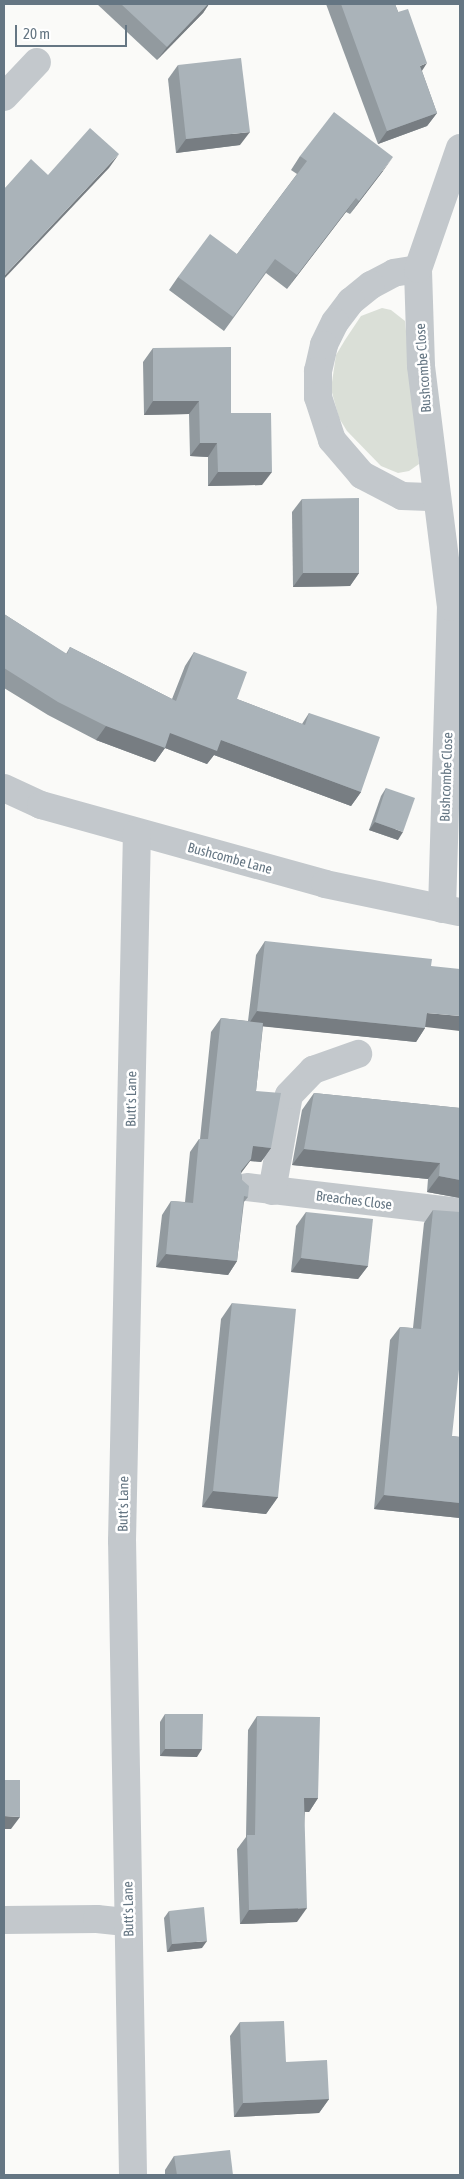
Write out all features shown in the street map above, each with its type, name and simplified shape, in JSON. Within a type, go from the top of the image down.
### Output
[{"type":"street","points":[[4,97],[36,62]]},
{"type":"street","name":"Bushcombe Close","points":[[451,911],[451,607],[421,366],[418,269],[460,148]]},
{"type":"street","points":[[418,269],[394,272],[371,285],[351,301],[335,322],[324,345],[318,371],[318,397],[332,440],[362,475],[402,496],[436,496]]},
{"type":"street","name":"Bushcombe Lane","points":[[4,788],[41,805],[137,833],[325,884],[451,911]]},
{"type":"street","name":"Butt's Lane","points":[[133,2175],[122,1540],[137,833]]},
{"type":"street","name":"Breaches Close","points":[[358,1054],[313,1070],[289,1095],[260,1189],[460,1212]]},
{"type":"street","points":[[4,1920],[97,1919],[128,1922]]},
{"type":"shaded area","points":[[382,308],[391,310],[405,321],[419,464],[409,471],[398,473],[381,466],[347,431],[339,418],[331,389],[336,355],[345,340],[361,316]]},
{"type":"building","points":[[121,4],[208,4],[167,47]]},
{"type":"building","points":[[341,4],[395,4],[398,12],[408,9],[427,63],[420,66],[437,113],[387,131]]},
{"type":"building","points":[[241,58],[250,132],[186,139],[178,65]]},
{"type":"building","points":[[334,112],[393,157],[359,201],[356,198],[297,275],[275,259],[233,317],[178,277],[210,234],[237,254],[307,161],[300,156]]},
{"type":"building","points":[[90,128],[119,154],[4,276],[4,189],[31,159],[48,175]]},
{"type":"building","points":[[231,347],[231,413],[271,413],[272,472],[218,472],[217,443],[200,443],[199,401],[153,401],[153,348]]},
{"type":"building","points":[[359,498],[359,573],[303,573],[302,499]]},
{"type":"building","points":[[4,614],[67,654],[70,647],[176,701],[194,652],[247,672],[237,699],[305,725],[309,713],[380,737],[361,792],[221,740],[217,751],[170,733],[165,748],[106,726],[58,702],[4,668]]},
{"type":"building","points":[[386,788],[415,798],[403,832],[375,822]]},
{"type":"building","points":[[265,941],[432,959],[431,966],[460,969],[460,1016],[427,1013],[425,1028],[257,1011]]},
{"type":"building","points":[[221,1018],[263,1023],[256,1091],[281,1093],[271,1148],[253,1146],[251,1159],[241,1171],[242,1180],[249,1186],[248,1197],[244,1196],[237,1261],[166,1254],[171,1201],[193,1203],[199,1139],[208,1139]]},
{"type":"building","points":[[314,1093],[460,1108],[460,1180],[439,1176],[440,1163],[304,1149]]},
{"type":"building","points":[[433,1210],[460,1212],[460,1360],[452,1436],[460,1437],[460,1503],[384,1495],[400,1327],[421,1329]]},
{"type":"building","points":[[306,1212],[373,1219],[368,1266],[301,1258]]},
{"type":"building","points":[[232,1303],[296,1309],[278,1497],[213,1491]]},
{"type":"building","points":[[165,1714],[203,1714],[202,1749],[165,1749]]},
{"type":"building","points":[[257,1716],[320,1717],[318,1798],[304,1798],[307,1908],[249,1910],[247,1835],[255,1835]]},
{"type":"building","points":[[4,1780],[20,1780],[20,1817],[4,1816]]},
{"type":"building","points":[[204,1907],[207,1941],[172,1944],[169,1911]]},
{"type":"building","points":[[284,2021],[286,2062],[327,2060],[329,2099],[243,2103],[240,2022]]},
{"type":"building","points":[[230,2150],[233,2175],[177,2175],[174,2156]]}]
